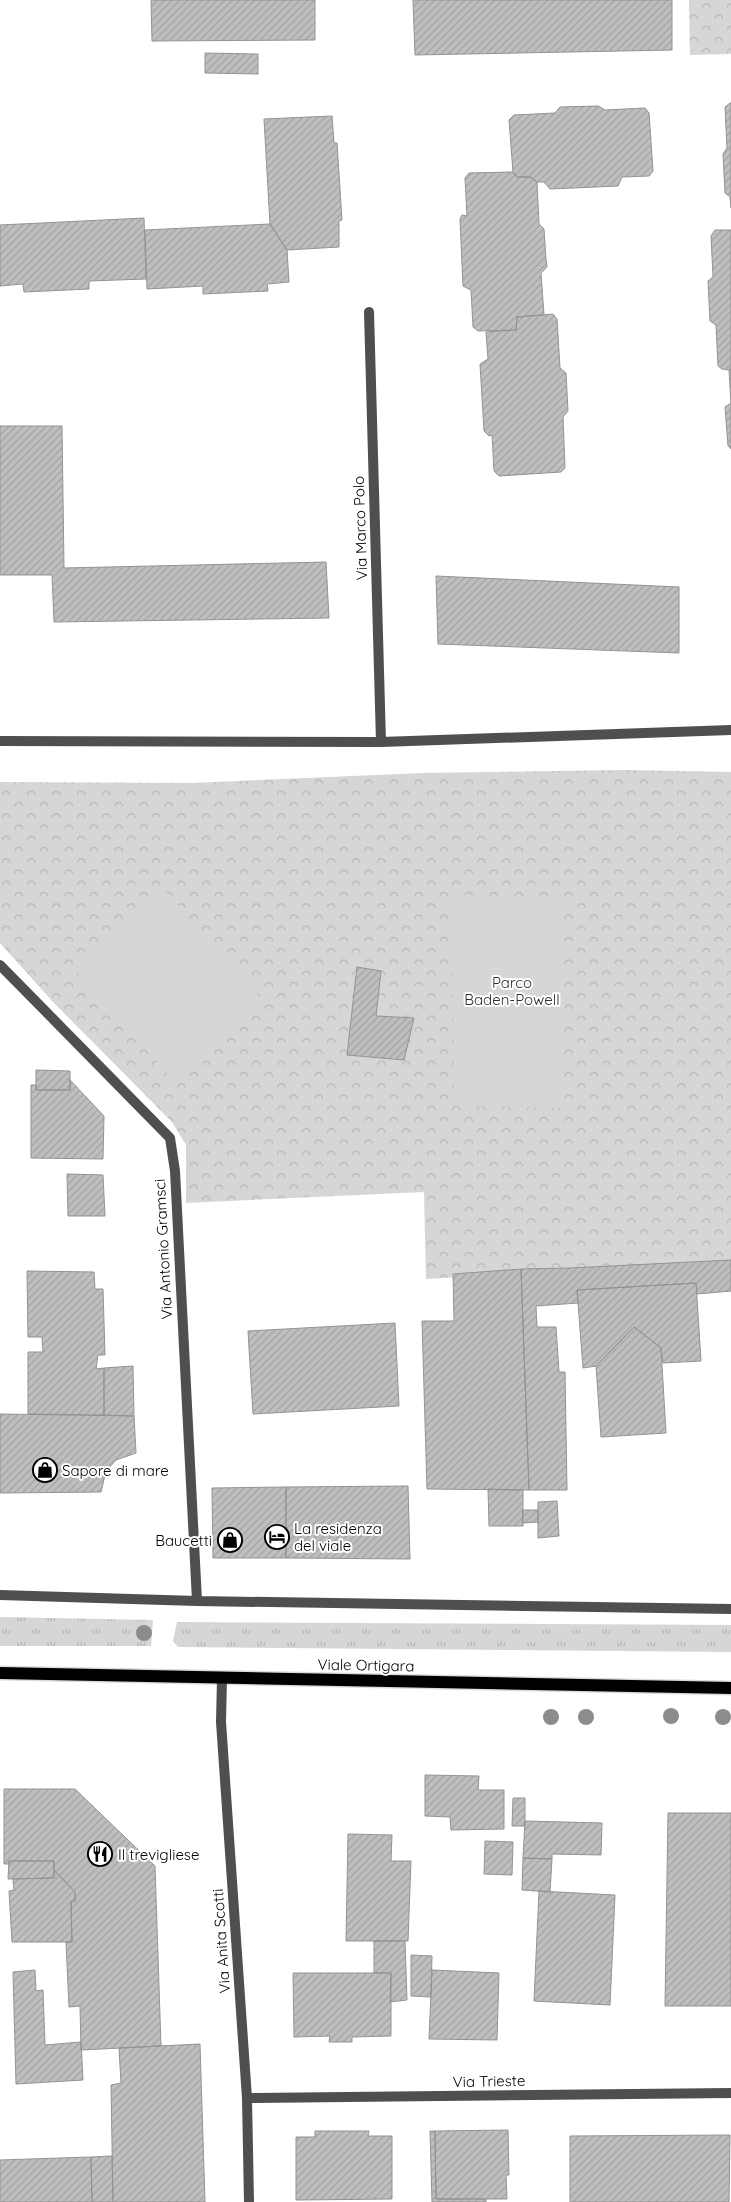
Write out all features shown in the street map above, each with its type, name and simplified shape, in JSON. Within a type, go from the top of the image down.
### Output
[{"type":"main road","name":"Viale Ortigara","points":[[0,1673],[731,1688]]},
{"type":"street","name":"Via Marco Polo","points":[[369,312],[381,742]]},
{"type":"street","points":[[0,741],[381,742],[731,730]]},
{"type":"street","name":"Via Antonio Gramsci","points":[[0,965],[170,1138],[175,1171],[197,1601]]},
{"type":"street","points":[[0,1595],[197,1601],[731,1609]]},
{"type":"street","name":"Via Anita Scotti","points":[[222,1678],[221,1722],[247,2098],[249,2202]]},
{"type":"street","name":"Via Trieste","points":[[247,2098],[731,2093]]},
{"type":"green space","points":[[689,0],[731,0],[731,54],[690,55]]},
{"type":"green space","name":"Parco Baden-Powell","points":[[624,770],[731,772],[731,1262],[426,1279],[424,1192],[186,1203],[186,1145],[172,1122],[53,1002],[0,943],[0,782],[192,783],[422,773]]},
{"type":"green space","points":[[163,889],[263,1000],[173,1080],[73,968]]},
{"type":"green space","points":[[452,895],[560,897],[562,1108],[454,1106]]},
{"type":"green space","points":[[0,1617],[153,1620],[151,1646],[0,1646]]},
{"type":"green space","points":[[177,1622],[731,1625],[731,1652],[178,1647],[173,1641]]},
{"type":"building","points":[[151,0],[315,0],[315,40],[152,41]]},
{"type":"building","points":[[413,0],[672,0],[672,50],[415,55]]},
{"type":"building","points":[[205,53],[258,54],[258,74],[205,73]]},
{"type":"building","points":[[730,103],[731,208],[730,197],[725,193],[723,154],[727,148],[725,107]]},
{"type":"building","points":[[598,106],[605,110],[645,108],[649,113],[653,171],[649,176],[622,177],[618,186],[550,189],[544,182],[537,182],[530,177],[517,177],[513,172],[509,120],[514,115],[555,113],[560,107]]},
{"type":"building","points":[[332,116],[334,143],[337,143],[342,220],[339,221],[339,247],[287,250],[270,224],[264,119]]},
{"type":"building","points":[[513,172],[517,177],[530,177],[537,182],[539,224],[544,229],[547,267],[541,273],[544,315],[517,317],[516,330],[478,331],[473,327],[471,290],[463,286],[460,219],[462,215],[467,216],[465,178],[469,173]]},
{"type":"building","points":[[144,218],[146,279],[89,281],[89,289],[24,292],[23,284],[0,286],[0,225]]},
{"type":"building","points":[[270,224],[287,250],[289,282],[267,284],[268,291],[203,294],[203,286],[147,289],[145,230]]},
{"type":"building","points":[[715,230],[731,230],[731,369],[729,370],[718,366],[716,325],[710,321],[708,281],[713,277],[711,236]]},
{"type":"building","points":[[553,314],[557,319],[560,368],[566,373],[568,411],[563,417],[565,468],[561,472],[499,476],[494,471],[492,435],[489,436],[484,431],[480,364],[488,359],[486,332],[516,330],[517,317]]},
{"type":"building","points":[[731,369],[731,403],[729,370]]},
{"type":"building","points":[[731,403],[731,449],[728,446],[725,407]]},
{"type":"building","points":[[0,426],[62,426],[64,568],[326,562],[329,618],[54,622],[52,575],[0,575]]},
{"type":"building","points":[[436,576],[679,587],[679,653],[438,644]]},
{"type":"building","points":[[357,967],[381,971],[376,1016],[414,1018],[404,1060],[347,1055]]},
{"type":"building","points":[[36,1070],[70,1071],[70,1090],[36,1090]]},
{"type":"building","points":[[70,1080],[104,1116],[103,1159],[31,1158],[31,1085],[36,1085],[36,1090],[70,1090]]},
{"type":"building","points":[[67,1174],[103,1175],[105,1216],[68,1216]]},
{"type":"building","points":[[731,1260],[731,1291],[697,1294],[696,1283],[577,1290],[578,1303],[536,1306],[537,1327],[556,1327],[559,1372],[565,1372],[567,1490],[529,1490],[521,1269]]},
{"type":"building","points":[[521,1269],[529,1490],[427,1489],[422,1321],[454,1321],[453,1274]]},
{"type":"building","points":[[27,1271],[94,1272],[95,1289],[103,1289],[105,1355],[98,1355],[96,1369],[104,1368],[104,1415],[28,1414],[28,1352],[43,1352],[42,1337],[28,1337]]},
{"type":"building","points":[[696,1283],[701,1361],[663,1363],[661,1348],[634,1327],[596,1366],[583,1368],[577,1290]]},
{"type":"building","points":[[395,1323],[399,1406],[253,1414],[248,1331]]},
{"type":"building","points":[[634,1327],[661,1348],[666,1433],[601,1437],[596,1366]]},
{"type":"building","points":[[133,1366],[134,1416],[104,1415],[104,1368]]},
{"type":"building","points":[[0,1414],[134,1416],[136,1453],[116,1460],[106,1471],[101,1492],[0,1493]]},
{"type":"building","points":[[408,1486],[410,1559],[286,1558],[286,1487]]},
{"type":"building","points":[[286,1487],[286,1558],[213,1558],[212,1488]]},
{"type":"building","points":[[488,1489],[523,1490],[523,1526],[489,1526]]},
{"type":"building","points":[[557,1501],[559,1536],[538,1538],[538,1502]]},
{"type":"building","points":[[523,1510],[538,1510],[538,1522],[522,1523]]},
{"type":"building","points":[[425,1775],[479,1776],[478,1790],[504,1790],[504,1829],[451,1830],[450,1817],[425,1816]]},
{"type":"building","points":[[4,1789],[75,1789],[155,1866],[161,2046],[81,2050],[80,2006],[69,2007],[66,1942],[72,1942],[71,1902],[75,1901],[75,1892],[54,1870],[54,1861],[9,1861],[9,1864],[4,1864]]},
{"type":"building","points":[[513,1798],[525,1798],[525,1826],[512,1826]]},
{"type":"building","points":[[668,1813],[731,1813],[731,2006],[665,2006]]},
{"type":"building","points":[[525,1821],[602,1823],[601,1855],[552,1854],[552,1859],[523,1858]]},
{"type":"building","points":[[348,1834],[392,1835],[391,1861],[411,1861],[408,1941],[346,1941]]},
{"type":"building","points":[[485,1841],[513,1842],[512,1875],[484,1874]]},
{"type":"building","points":[[523,1858],[552,1859],[550,1892],[522,1890]]},
{"type":"building","points":[[9,1861],[54,1861],[54,1878],[8,1879]]},
{"type":"building","points":[[54,1870],[75,1892],[75,1901],[71,1902],[72,1942],[12,1942],[9,1891],[14,1890],[13,1879],[54,1878]]},
{"type":"building","points":[[539,1891],[615,1895],[610,2005],[534,2001]]},
{"type":"building","points":[[374,1941],[405,1941],[407,2000],[390,2002],[391,1973],[374,1973]]},
{"type":"building","points":[[411,1955],[432,1956],[431,1997],[411,1996]]},
{"type":"building","points":[[35,1970],[36,1991],[43,1990],[45,2045],[81,2042],[83,2080],[16,2084],[13,1972]]},
{"type":"building","points":[[432,1970],[499,1973],[497,2040],[429,2039]]},
{"type":"building","points":[[293,1973],[391,1973],[391,2036],[352,2037],[352,2042],[329,2042],[330,2036],[294,2037]]},
{"type":"building","points":[[200,2044],[205,2202],[113,2202],[111,2085],[121,2083],[119,2048]]},
{"type":"building","points":[[508,2130],[509,2175],[506,2175],[507,2199],[436,2199],[435,2131]]},
{"type":"building","points":[[315,2131],[369,2131],[368,2136],[392,2136],[392,2199],[296,2200],[296,2137],[315,2137]]},
{"type":"building","points":[[430,2131],[435,2131],[436,2199],[486,2199],[486,2202],[432,2202]]},
{"type":"building","points":[[730,2135],[729,2202],[570,2202],[570,2136]]},
{"type":"building","points":[[112,2156],[113,2202],[92,2202],[91,2157]]},
{"type":"building","points":[[91,2157],[92,2202],[0,2202],[0,2160]]},
{"type":"place","name":"Sapore di mare","points":[[45,1470]]},
{"type":"place","name":"La residenza del viale","points":[[277,1537]]},
{"type":"place","name":"Baucetti","points":[[230,1540]]},
{"type":"place","name":"Il trevigliese","points":[[100,1854]]}]
